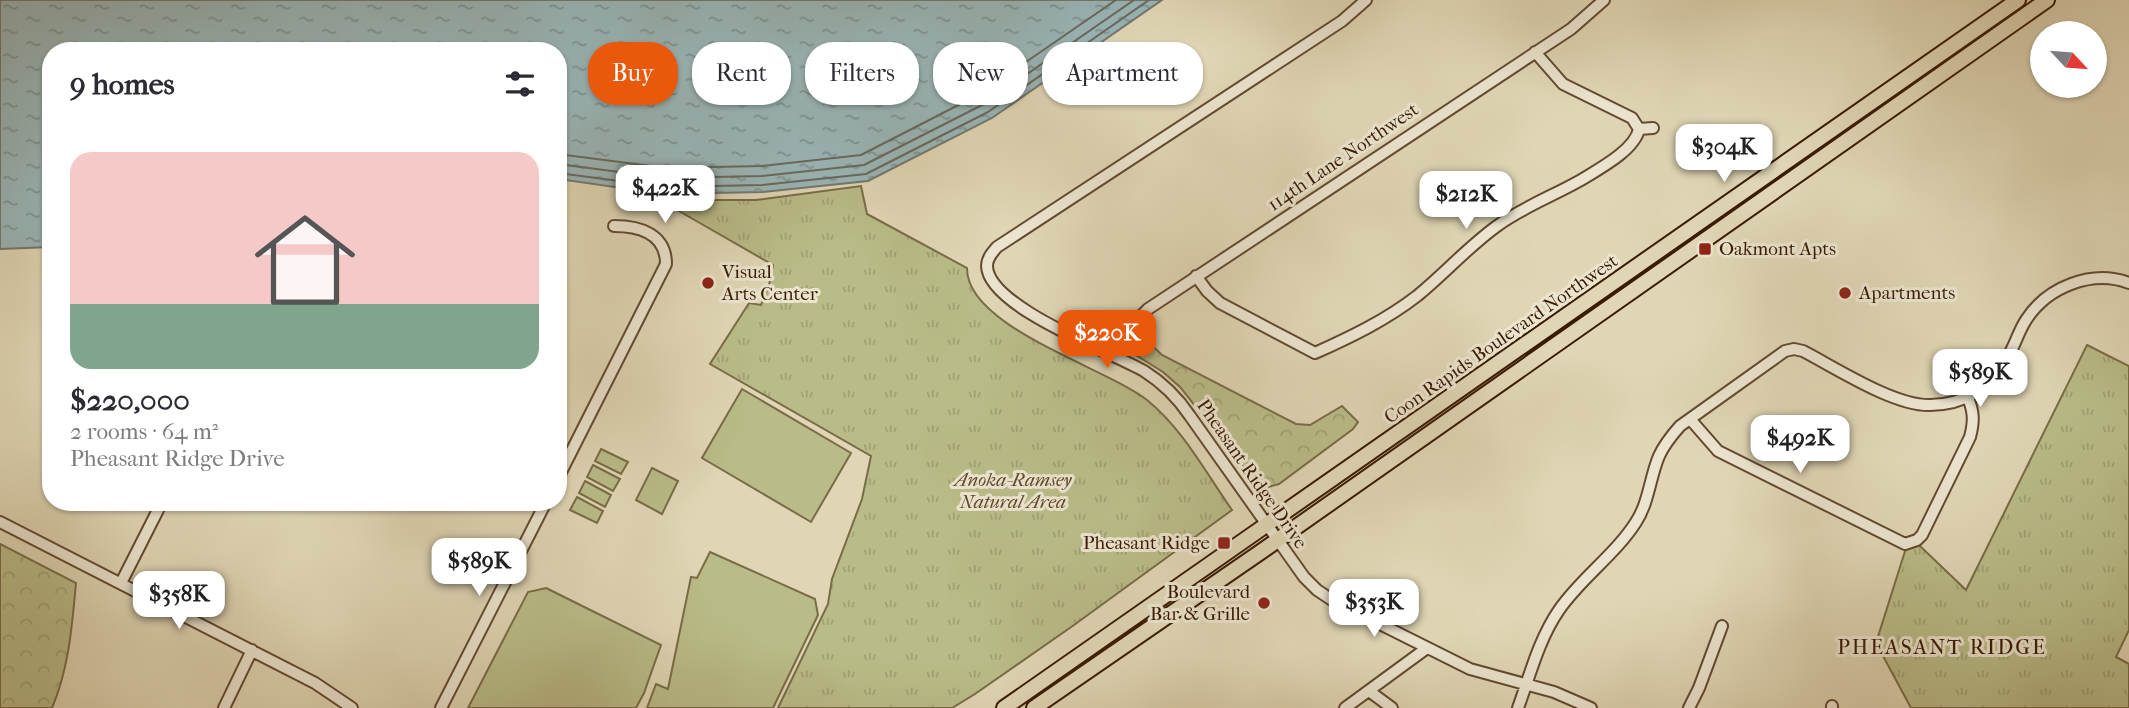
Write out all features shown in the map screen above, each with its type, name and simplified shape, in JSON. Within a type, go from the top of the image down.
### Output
[{"type":"main road","name":"Coon Rapids Boulevard Northwest","points":[[1004,708],[2018,0]]},
{"type":"main road","name":"Coon Rapids Boulevard Northwest","points":[[1034,708],[2047,0]]},
{"type":"street","name":"Pheasant Ridge Drive","points":[[1366,0],[1332,27],[997,247],[989,258],[988,272],[995,285],[1008,298],[1037,317],[1145,372],[1177,398],[1277,540],[1317,590],[1470,669],[1566,697],[1591,708]]},
{"type":"street","name":"114th Lane Northwest","points":[[1111,355],[1138,318],[1196,276],[1571,29],[1604,0]]},
{"type":"street","points":[[1196,276],[1220,303],[1315,353],[1357,334],[1406,304],[1497,226],[1583,178],[1636,141],[1639,129],[1632,118],[1563,84],[1535,52]]},
{"type":"street","points":[[1639,129],[1653,128]]},
{"type":"street","points":[[567,460],[666,264],[666,254],[652,234],[638,228],[614,226]]},
{"type":"street","points":[[1518,708],[1539,647],[1560,609],[1637,521],[1658,457],[1680,426],[1785,351],[1803,351],[1902,400],[1930,405],[1968,398],[1992,380],[2008,356],[2027,318],[2039,304],[2054,293],[2070,284],[2094,279],[2106,278],[2129,283]]},
{"type":"street","points":[[1690,419],[1718,451],[1905,544],[1922,535],[1970,437],[1973,410],[1968,398]]},
{"type":"street","points":[[121,583],[157,511]]},
{"type":"street","points":[[441,708],[538,511]]},
{"type":"street","points":[[0,522],[323,687],[352,708]]},
{"type":"street","points":[[1689,708],[1721,626]]},
{"type":"street","points":[[1345,708],[1427,648]]},
{"type":"street","points":[[224,708],[252,650]]},
{"type":"street","points":[[1369,691],[1392,708]]},
{"type":"green space","name":"Anoka-Ramsey Natural Area","points":[[861,186],[867,214],[967,268],[973,289],[989,309],[1012,327],[1147,400],[1183,438],[1232,510],[1074,625],[952,708],[778,708],[828,604],[832,579],[862,499],[871,456],[710,364],[749,303],[761,305],[773,265],[672,207],[671,200],[756,200]]},
{"type":"green space","points":[[1139,333],[1162,355],[1296,424],[1310,425],[1342,406],[1358,422],[1353,429],[1279,484],[1261,489],[1180,387],[1163,372],[1123,347]]},
{"type":"green space","points":[[2087,345],[2129,366],[2129,630],[2116,657],[2129,664],[2129,708],[1911,708],[1876,643],[1906,548],[1919,545],[1966,590]]},
{"type":"green space","points":[[742,389],[851,453],[811,522],[702,458]]},
{"type":"green space","points":[[601,449],[628,462],[621,474],[595,461]]},
{"type":"green space","points":[[593,465],[620,479],[613,491],[587,477]]},
{"type":"green space","points":[[652,468],[678,481],[662,514],[636,500]]},
{"type":"green space","points":[[585,481],[611,495],[605,507],[579,493]]},
{"type":"green space","points":[[577,497],[603,511],[597,523],[570,510]]},
{"type":"green space","points":[[0,544],[76,583],[66,662],[52,708],[0,708]]},
{"type":"green space","points":[[710,552],[815,599],[818,615],[773,708],[647,708],[656,684],[668,689],[691,577],[697,578]]},
{"type":"green space","points":[[546,588],[661,645],[636,708],[468,708],[528,592]]},
{"type":"water","points":[[0,0],[1162,0],[1101,42],[1042,42],[1042,83],[1028,93],[1028,42],[933,42],[933,105],[1011,105],[992,118],[868,181],[763,192],[664,194],[567,180],[567,42],[42,42],[42,247],[0,249]]},
{"type":"place","name":"Oakmont Apts","points":[[1705,249]]},
{"type":"place","name":"Visual Arts Center","points":[[708,283]]},
{"type":"place","name":"Apartments","points":[[1845,293]]},
{"type":"place","name":"Pheasant Ridge","points":[[1224,543]]},
{"type":"place","name":"Boulevard Bar & Grille","points":[[1264,603]]},
{"type":"district","name":"PHEASANT RIDGE","points":[[1942,647]]}]
